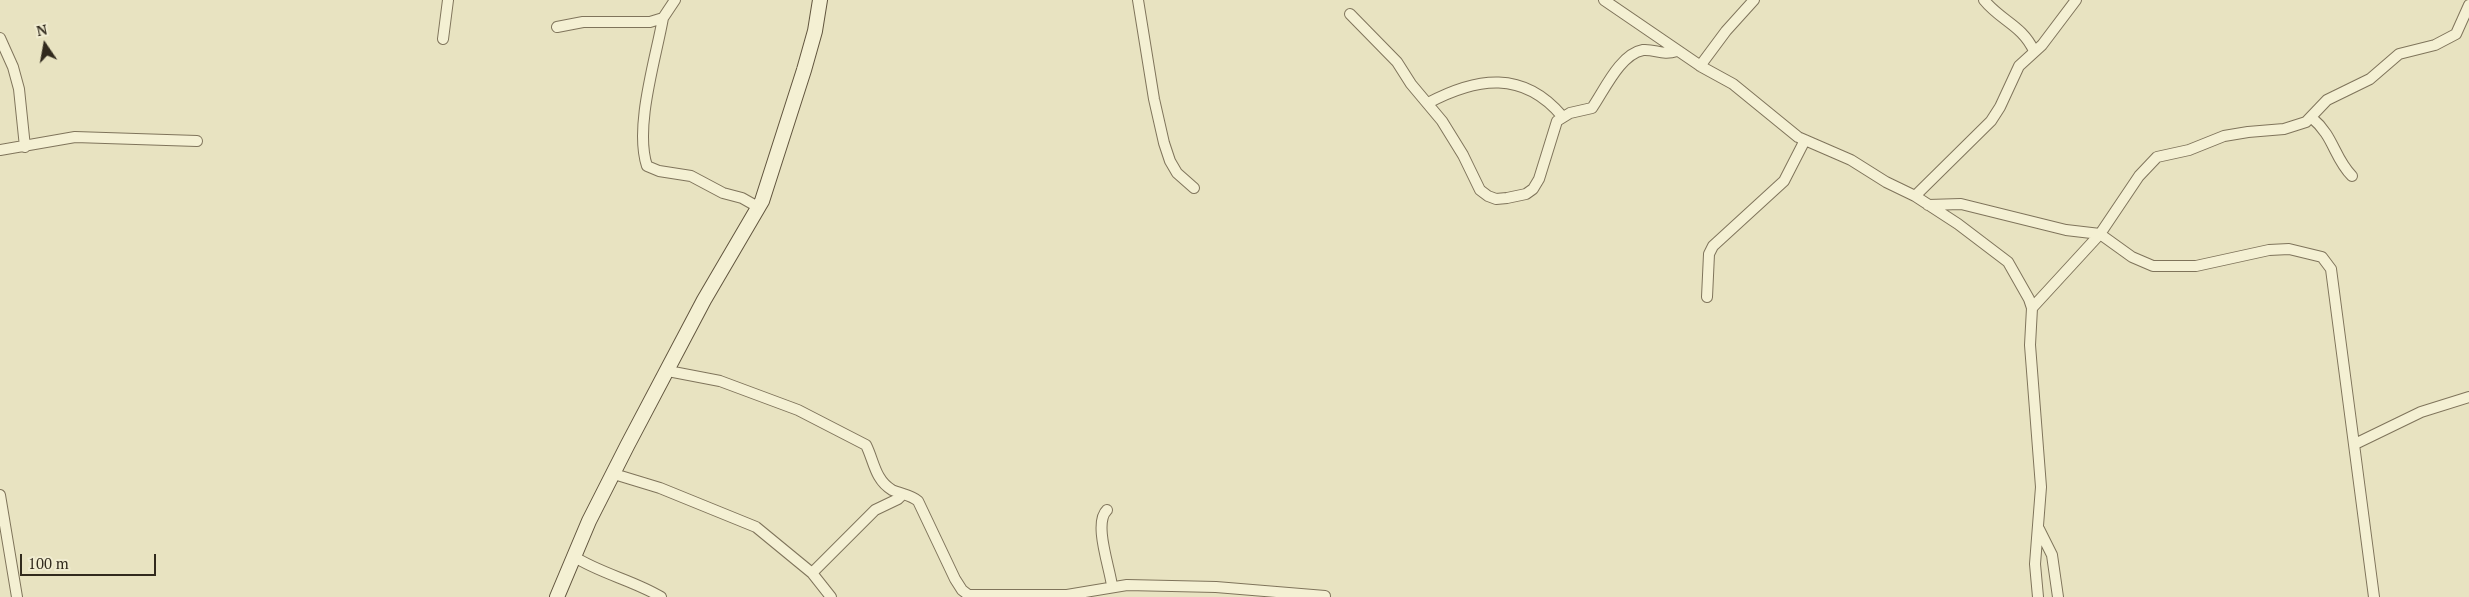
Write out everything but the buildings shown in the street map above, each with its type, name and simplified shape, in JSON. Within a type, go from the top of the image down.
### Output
[{"type":"main road","points":[[557,597],[573,556],[614,474],[704,300],[758,207],[804,70],[815,31],[820,0]]},
{"type":"street","points":[[443,39],[448,0]]},
{"type":"street","points":[[675,0],[663,18],[645,118],[644,151],[647,166],[659,171],[692,176],[717,190],[742,198],[758,207]]},
{"type":"street","points":[[1138,0],[1154,99],[1164,143],[1170,161],[1177,173],[1194,188]]},
{"type":"street","points":[[1605,0],[1677,51],[1737,87],[1787,130],[1851,160],[1886,182],[1916,196],[2000,255],[2025,290],[2032,308],[2030,345],[2041,487],[2035,564],[2038,597]]},
{"type":"street","points":[[1700,66],[1726,31],[1754,0]]},
{"type":"street","points":[[1984,0],[1993,10],[2020,30],[2034,51]]},
{"type":"street","points":[[1916,196],[1991,121],[2000,107],[2019,66],[2042,45],[2076,0]]},
{"type":"street","points":[[2032,308],[2100,234],[2139,176],[2158,157],[2189,150],[2224,136],[2284,129],[2306,122],[2312,118],[2327,100],[2378,74],[2399,54],[2436,45],[2456,34],[2469,5]]},
{"type":"street","points":[[1350,14],[1397,62],[1411,84],[1428,103],[1455,141],[1480,190],[1496,199],[1526,194],[1533,189],[1539,179],[1553,130],[1562,116],[1592,108],[1610,78],[1632,54],[1645,50],[1666,54],[1677,51]]},
{"type":"street","points":[[557,27],[603,21],[650,22],[663,18]]},
{"type":"street","points":[[0,38],[13,67],[19,89],[26,147]]},
{"type":"street","points":[[1428,103],[1449,92],[1505,81],[1517,84],[1545,98],[1562,116]]},
{"type":"street","points":[[2312,118],[2331,139],[2340,162],[2352,176]]},
{"type":"street","points":[[0,150],[75,137],[197,140]]},
{"type":"street","points":[[1707,297],[1709,254],[1714,246],[1784,181],[1805,140]]},
{"type":"street","points":[[1927,205],[1960,204],[2066,230],[2100,234],[2132,257],[2157,266],[2212,264],[2269,250],[2297,250],[2322,257],[2331,269],[2374,597]]},
{"type":"street","points":[[668,371],[720,381],[798,410],[866,445],[874,468],[882,481],[891,489],[918,502],[945,554],[955,579],[962,590],[971,596],[1073,595],[1112,586],[1216,587],[1325,596]]},
{"type":"street","points":[[2355,444],[2420,412],[2469,397]]},
{"type":"street","points":[[614,474],[652,485],[756,527],[812,573],[831,597]]},
{"type":"street","points":[[0,494],[16,597]]},
{"type":"street","points":[[812,573],[875,510],[898,499],[903,494]]},
{"type":"street","points":[[1107,510],[1102,516],[1102,533],[1112,586]]},
{"type":"street","points":[[2038,529],[2052,555],[2058,597]]},
{"type":"street","points":[[573,556],[584,563],[638,584],[662,597]]}]
